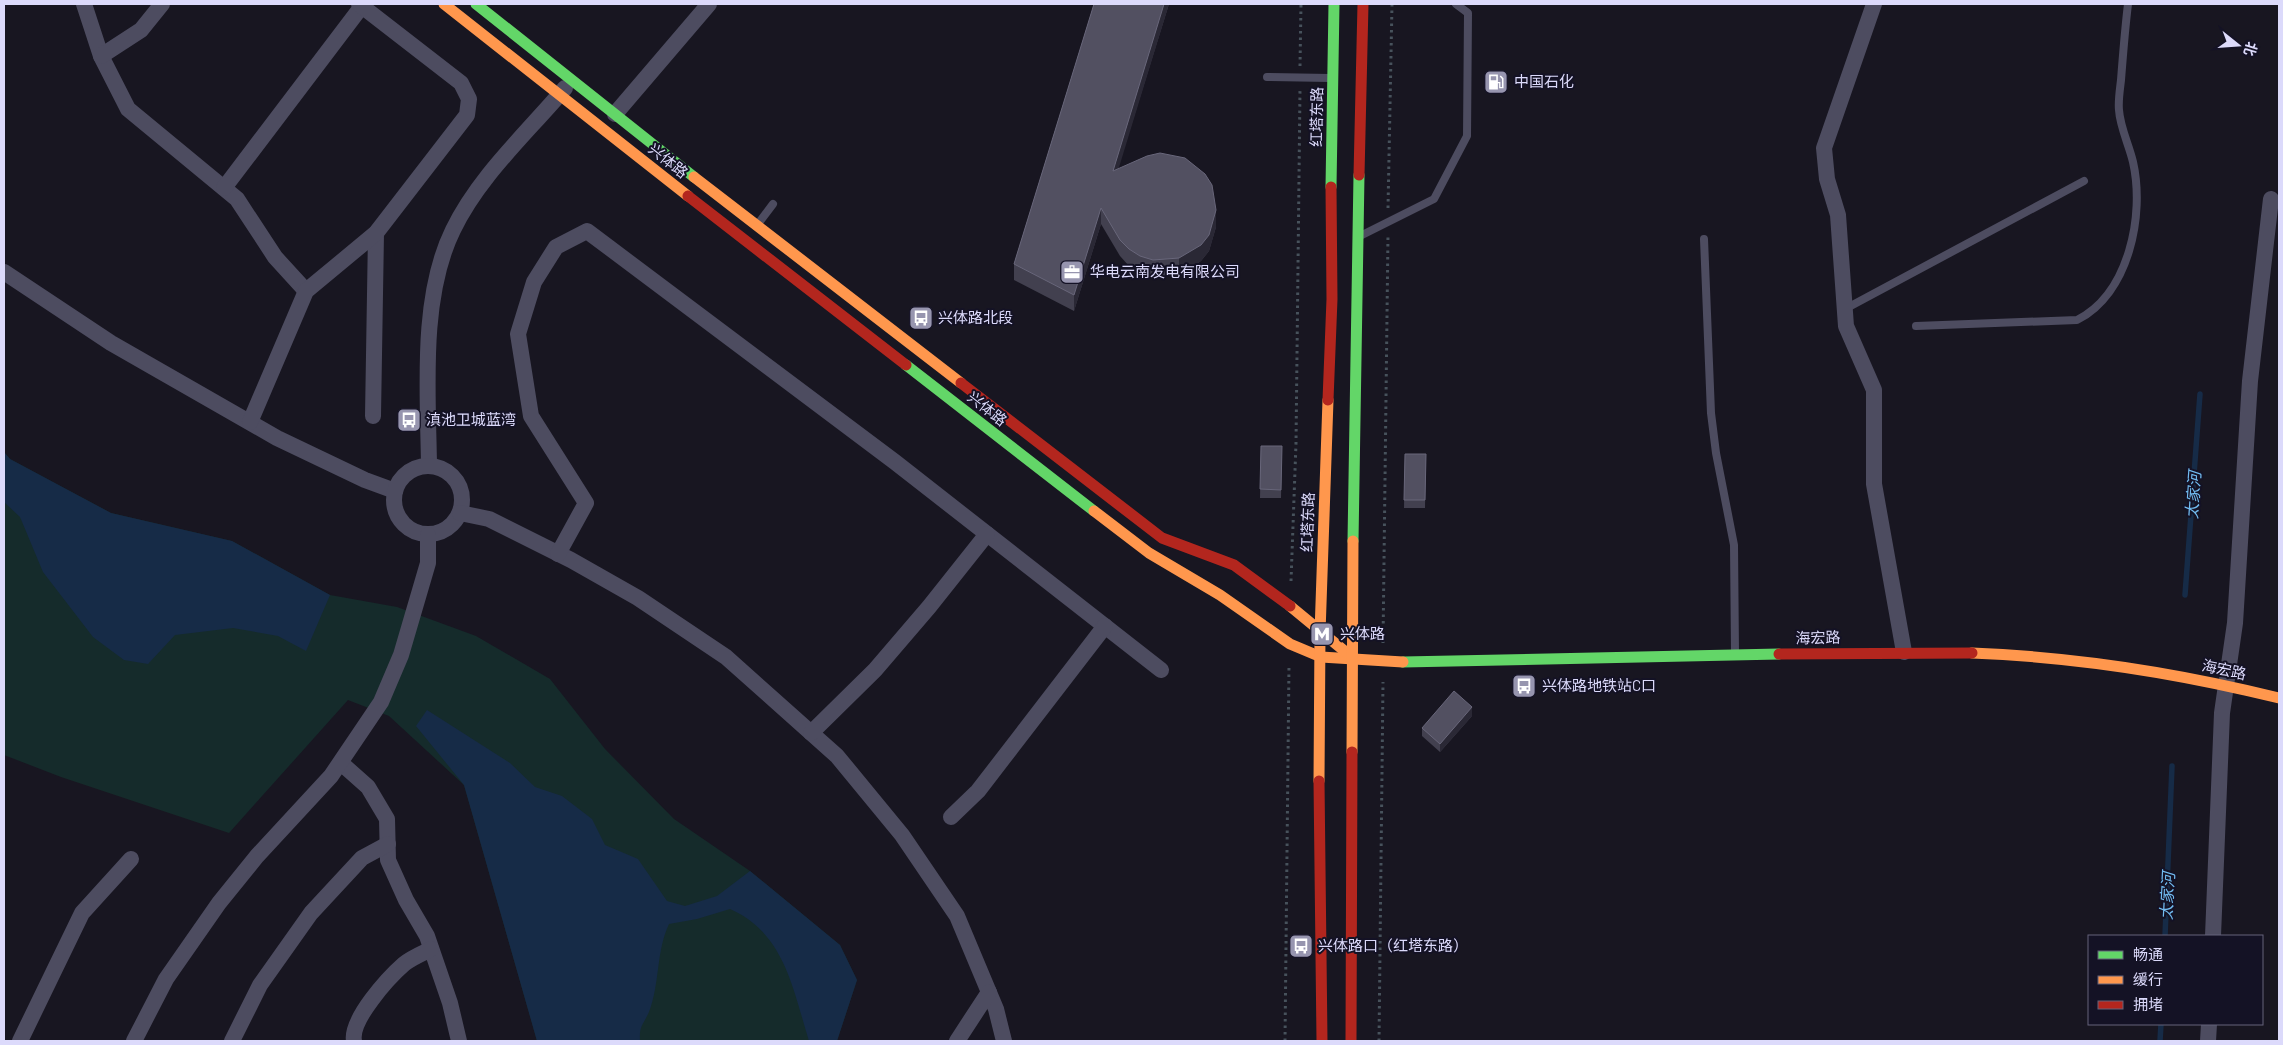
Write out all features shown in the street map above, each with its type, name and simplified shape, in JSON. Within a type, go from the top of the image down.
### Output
[{"type":"street","points":[[84,4],[101,56],[128,109],[236,199],[275,256],[306,291]]},
{"type":"street","points":[[101,56],[141,30],[162,4]]},
{"type":"street","name":"兴体路","points":[[444,4],[746,241],[1149,552],[1220,595],[1290,644],[1321,657],[1353,658]]},
{"type":"street","name":"兴体路","points":[[476,4],[757,226],[1162,538],[1233,564],[1290,604],[1320,633],[1353,658]]},
{"type":"street","points":[[615,114],[709,4]]},
{"type":"street","name":"红塔东路","points":[[1322,1041],[1319,762],[1320,633],[1332,299],[1334,4]]},
{"type":"street","points":[[1351,1041],[1353,491],[1363,4]]},
{"type":"street","points":[[1874,4],[1824,148],[1827,179],[1838,215],[1846,326],[1874,390],[1874,484],[1904,652]]},
{"type":"street","points":[[224,188],[361,5],[461,83],[469,99],[467,115],[376,233],[306,291],[250,422]]},
{"type":"street","points":[[429,465],[427,370],[434,286],[453,230],[483,181],[572,80]]},
{"type":"street","points":[[2213,935],[2222,713],[2235,624],[2250,381],[2272,253],[2271,199]]},
{"type":"street","points":[[746,241],[757,226]]},
{"type":"street","points":[[558,554],[586,503],[531,416],[518,334],[534,282],[556,247],[587,230],[895,462],[1161,670]]},
{"type":"street","points":[[373,416],[376,233]]},
{"type":"street","points":[[4,272],[111,343],[277,438],[365,480],[395,491]]},
{"type":"street","points":[[429,465],[443,468],[457,480],[463,501],[460,513],[447,529],[428,534],[415,532],[405,525],[396,512],[395,491],[406,473],[417,467],[429,465]]},
{"type":"street","points":[[460,513],[489,519],[638,598],[726,657],[837,756],[902,835],[957,916],[996,1009],[1004,1041]]},
{"type":"street","points":[[134,1041],[166,979],[219,903],[258,856],[331,776],[381,702],[401,655],[428,563],[428,534]]},
{"type":"street","points":[[812,733],[874,670],[929,607],[987,534]]},
{"type":"street","points":[[951,817],[978,791],[1105,626]]},
{"type":"street","name":"海宏路","points":[[1353,658],[1383,662],[1904,652],[2003,655],[2096,662],[2227,684],[2279,698]]},
{"type":"street","points":[[341,762],[368,787],[387,819],[388,860],[406,900],[427,936],[450,1003],[459,1041]]},
{"type":"street","points":[[232,1041],[260,985],[311,913],[362,858],[388,844]]},
{"type":"street","points":[[20,1041],[82,913],[132,859]]},
{"type":"street","points":[[354,1041],[353,1034],[364,1009],[404,964],[431,949]]},
{"type":"street","points":[[957,1041],[989,992]]},
{"type":"street","points":[[2208,1041],[2209,1025]]},
{"type":"lane","points":[[1358,236],[1434,199],[1467,136],[1468,13],[1456,4]]},
{"type":"lane","points":[[1916,326],[2077,320],[2089,314],[2108,294],[2126,258],[2135,231],[2138,205],[2133,163],[2119,110],[2128,4]]},
{"type":"lane","points":[[1267,77],[1332,78]]},
{"type":"lane","points":[[1845,309],[2084,181]]},
{"type":"lane","points":[[757,226],[773,204]]},
{"type":"lane","points":[[1704,239],[1711,412],[1716,453],[1734,545],[1734,655]]},
{"type":"path","points":[[1290,604],[1296,443],[1301,4]]},
{"type":"path","points":[[1379,1041],[1392,4]]},
{"type":"path","points":[[1285,1041],[1290,644]]},
{"type":"green space","points":[[4,452],[10,459],[111,513],[232,541],[330,595],[397,607],[476,636],[550,679],[605,749],[674,819],[750,871],[840,945],[857,980],[837,1041],[537,1041],[464,785],[389,716],[348,700],[229,833],[61,777],[4,755]]},
{"type":"water","points":[[4,452],[10,459],[111,513],[232,541],[330,595],[306,651],[278,636],[233,628],[175,635],[148,664],[124,660],[93,637],[43,572],[20,517],[4,502]]},
{"type":"water","points":[[427,710],[510,763],[535,787],[562,796],[592,819],[605,845],[638,859],[667,901],[685,906],[717,896],[750,871],[840,945],[857,980],[837,1041],[809,1041],[791,983],[775,948],[749,919],[730,909],[697,919],[669,924],[662,945],[655,990],[649,1012],[641,1029],[640,1041],[537,1041],[464,785],[416,726]]},
{"type":"building","points":[[1094,4],[1164,4],[1113,171],[1147,156],[1160,153],[1185,158],[1205,174],[1212,185],[1216,210],[1209,235],[1201,245],[1179,258],[1153,260],[1140,256],[1120,240],[1101,208],[1074,295],[1014,264]]},
{"type":"building","points":[[1261,446],[1282,446],[1281,490],[1260,489]]},
{"type":"building","points":[[1405,454],[1426,454],[1425,500],[1404,500]]},
{"type":"building","points":[[1454,691],[1472,707],[1440,744],[1422,728]]},
{"type":"waterway","name":"太家河","points":[[2185,595],[2200,394]]},
{"type":"waterway","name":"太家河","points":[[2165,935],[2172,766]]},
{"type":"waterway","name":"太家河","points":[[2160,1041],[2161,1025]]},
{"type":"traffic: fast","points":[[476,4],[694,177]]},
{"type":"traffic: fast","points":[[1331,187],[1334,4]]},
{"type":"traffic: fast","points":[[1353,541],[1359,175]]},
{"type":"traffic: fast","points":[[906,365],[1094,511]]},
{"type":"traffic: fast","points":[[1403,662],[1779,654]]},
{"type":"traffic: slow","points":[[444,4],[688,196]]},
{"type":"traffic: slow","points":[[694,177],[961,383]]},
{"type":"traffic: slow","points":[[1319,781],[1320,633],[1328,400]]},
{"type":"traffic: slow","points":[[1094,511],[1149,553],[1220,595],[1290,644],[1321,657],[1403,662]]},
{"type":"traffic: slow","points":[[1352,752],[1353,541]]},
{"type":"traffic: slow","points":[[1290,606],[1353,658]]},
{"type":"traffic: slow","points":[[1972,653],[2088,662],[2203,681],[2279,698]]},
{"type":"traffic: jam","points":[[1359,175],[1363,4]]},
{"type":"traffic: jam","points":[[1328,400],[1332,299],[1331,187]]},
{"type":"traffic: jam","points":[[688,196],[906,365]]},
{"type":"traffic: jam","points":[[961,383],[1162,538],[1234,565],[1290,606]]},
{"type":"traffic: jam","points":[[1779,654],[1972,653]]},
{"type":"traffic: jam","points":[[1351,1041],[1352,752]]},
{"type":"traffic: jam","points":[[1319,781],[1322,1041]]},
{"type":"place","name":"中国石化","points":[[1496,82]]},
{"type":"place","name":"华电云南发电有限公司","points":[[1072,272]]},
{"type":"place","name":"兴体路北段","points":[[921,318]]},
{"type":"place","name":"滇池卫城蓝湾","points":[[409,420]]},
{"type":"place","name":"兴体路","points":[[1322,634]]},
{"type":"place","name":"兴体路地铁站C口","points":[[1524,686]]},
{"type":"place","name":"兴体路口（红塔东路）","points":[[1301,946]]}]
